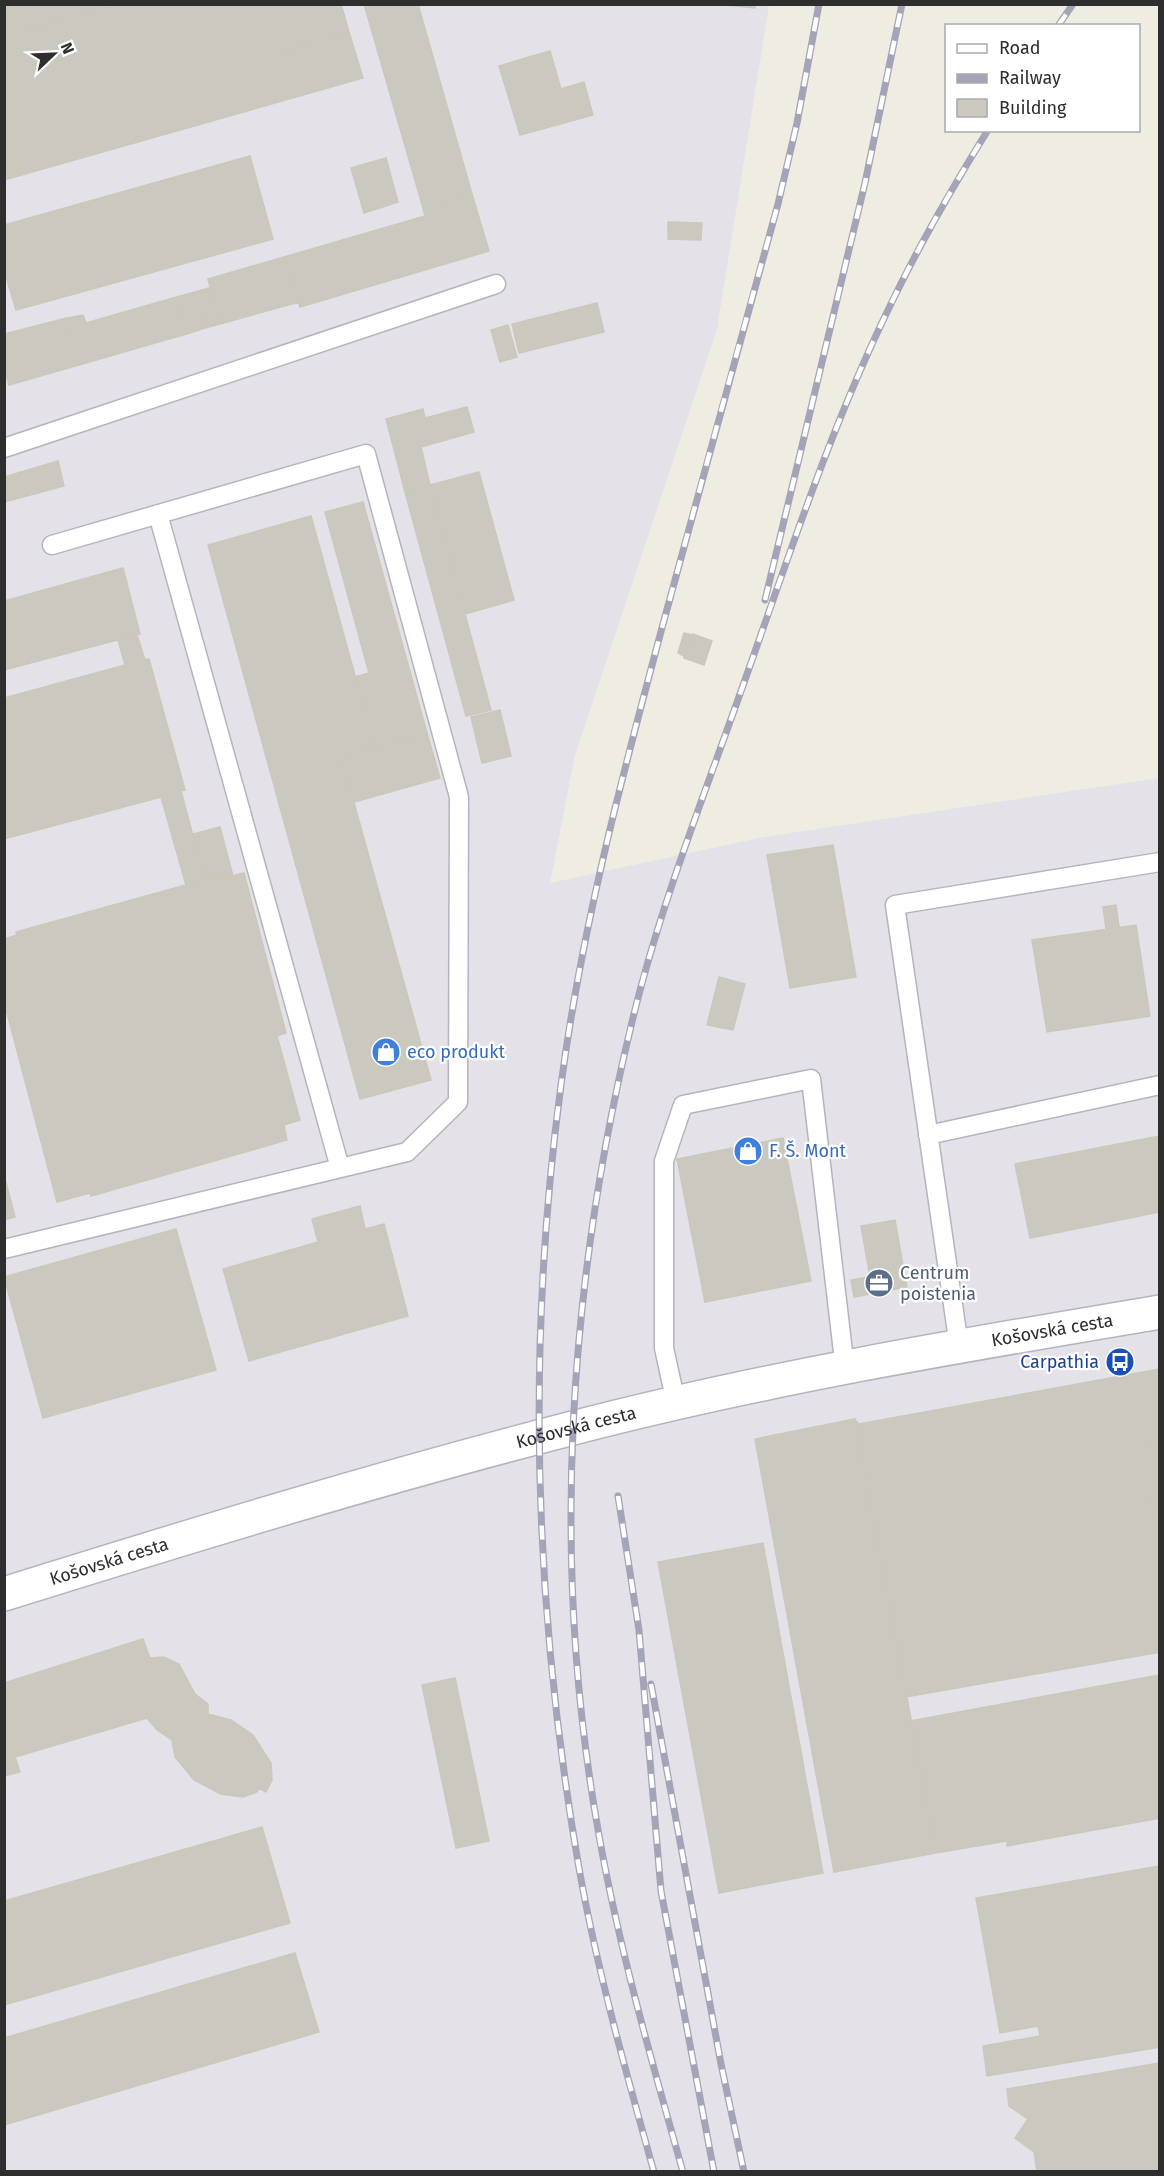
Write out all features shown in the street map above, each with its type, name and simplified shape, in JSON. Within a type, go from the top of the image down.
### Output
[{"type":"street","name":"Košovská cesta","points":[[4,1594],[174,1541],[573,1428],[676,1403],[959,1346],[1160,1312]]},
{"type":"lane","points":[[4,448],[496,284]]},
{"type":"lane","points":[[4,1249],[407,1152],[458,1102],[459,797],[366,454],[52,545]]},
{"type":"lane","points":[[158,514],[340,1168]]},
{"type":"lane","points":[[959,1346],[895,905],[1160,861]]},
{"type":"lane","points":[[676,1403],[664,1348],[664,1161],[683,1105],[811,1079],[845,1369]]},
{"type":"lane","points":[[928,1135],[1160,1085]]},
{"type":"shaded area","points":[[5,5],[769,5],[717,329],[575,755],[550,883],[764,837],[1159,778],[1159,2171],[5,2172]]},
{"type":"building","points":[[4,4],[117,4],[4,36]]},
{"type":"building","points":[[117,4],[268,4],[282,52],[349,32],[363,78],[4,180],[4,36]]},
{"type":"building","points":[[268,4],[341,4],[349,32],[282,52]]},
{"type":"building","points":[[364,4],[418,4],[472,194],[423,208]]},
{"type":"building","points":[[715,4],[755,4],[755,8]]},
{"type":"building","points":[[550,51],[561,89],[584,82],[593,115],[520,135],[499,66]]},
{"type":"building","points":[[250,156],[273,239],[16,310],[4,270],[4,225]]},
{"type":"building","points":[[386,158],[398,202],[364,213],[351,168]]},
{"type":"building","points":[[472,194],[489,251],[300,307],[284,257],[425,216],[423,208]]},
{"type":"building","points":[[668,222],[702,223],[701,240],[668,239]]},
{"type":"building","points":[[284,257],[299,302],[220,324],[208,279]]},
{"type":"building","points":[[209,288],[220,324],[205,328],[195,292]]},
{"type":"building","points":[[195,292],[205,328],[187,334],[177,297]]},
{"type":"building","points":[[177,297],[187,334],[169,339],[159,302]]},
{"type":"building","points":[[159,302],[169,339],[79,365],[67,318],[83,315],[86,323]]},
{"type":"building","points":[[597,303],[604,332],[519,353],[512,324]]},
{"type":"building","points":[[67,318],[79,365],[9,385],[4,368],[4,334]]},
{"type":"building","points":[[508,325],[517,357],[500,362],[491,330]]},
{"type":"building","points":[[467,407],[474,432],[421,447],[430,485],[405,492],[386,419],[423,409],[425,418]]},
{"type":"building","points":[[58,461],[64,486],[4,502],[4,477]]},
{"type":"building","points":[[479,472],[514,600],[465,614],[430,485]]},
{"type":"building","points":[[430,485],[491,710],[466,716],[405,492]]},
{"type":"building","points":[[363,502],[427,733],[375,747],[355,677],[369,673],[325,512]]},
{"type":"building","points":[[311,516],[375,748],[341,756],[431,1080],[360,1099],[208,545]]},
{"type":"building","points":[[123,568],[140,634],[4,670],[4,601]]},
{"type":"building","points":[[684,633],[693,635],[685,657],[678,653]]},
{"type":"building","points":[[693,634],[712,641],[704,665],[684,658]]},
{"type":"building","points":[[137,635],[145,660],[149,659],[185,790],[181,791],[205,880],[186,885],[161,797],[4,839],[4,698],[125,665],[118,640]]},
{"type":"building","points":[[500,710],[511,756],[482,763],[471,717]]},
{"type":"building","points":[[427,733],[440,778],[354,802],[341,756]]},
{"type":"building","points":[[220,827],[233,876],[205,880],[193,834]]},
{"type":"building","points":[[833,845],[856,977],[790,988],[767,855]]},
{"type":"building","points":[[244,873],[286,1033],[277,1036],[300,1120],[284,1125],[287,1140],[91,1196],[90,1193],[57,1202],[7,1013],[4,1013],[4,939],[17,935],[16,932],[214,877],[216,880]]},
{"type":"building","points":[[1116,905],[1119,927],[1106,929],[1103,907]]},
{"type":"building","points":[[1136,925],[1150,1016],[1047,1032],[1032,940]]},
{"type":"building","points":[[719,977],[745,984],[733,1030],[707,1025]]},
{"type":"building","points":[[1160,1136],[1160,1212],[1030,1238],[1015,1164]]},
{"type":"building","points":[[783,1138],[811,1281],[705,1302],[677,1159]]},
{"type":"building","points":[[4,1175],[15,1217],[4,1220]]},
{"type":"building","points":[[360,1206],[365,1229],[384,1224],[408,1316],[249,1361],[223,1269],[318,1242],[312,1219]]},
{"type":"building","points":[[895,1220],[904,1271],[870,1277],[861,1226]]},
{"type":"building","points":[[176,1229],[216,1370],[43,1418],[4,1277]]},
{"type":"building","name":"Centrum poistenia","points":[[904,1271],[907,1287],[854,1297],[851,1280]]},
{"type":"building","points":[[1160,1369],[1160,1442],[1139,1446],[1160,1556],[1160,1652],[906,1697],[855,1420],[859,1424]]},
{"type":"building","points":[[855,1419],[936,1853],[834,1872],[755,1439]]},
{"type":"building","points":[[1160,1442],[1160,1556],[1139,1446]]},
{"type":"building","points":[[763,1543],[823,1873],[719,1893],[658,1562]]},
{"type":"building","points":[[143,1639],[150,1658],[164,1657],[179,1664],[195,1694],[208,1704],[208,1714],[231,1720],[253,1735],[271,1763],[272,1780],[266,1792],[259,1788],[257,1792],[243,1797],[221,1794],[194,1780],[175,1757],[172,1740],[157,1730],[147,1718],[15,1757],[20,1772],[4,1776],[4,1683]]},
{"type":"building","points":[[1160,1675],[1160,1818],[1007,1846],[1007,1841],[936,1853],[910,1721]]},
{"type":"building","points":[[455,1678],[489,1841],[456,1848],[422,1685]]},
{"type":"building","points":[[262,1827],[290,1923],[4,2005],[4,1901]]},
{"type":"building","points":[[1160,1866],[1160,2047],[987,2076],[983,2046],[1040,2036],[1038,2026],[1000,2033],[976,1898]]},
{"type":"building","points":[[295,1953],[319,2032],[4,2125],[4,2038]]},
{"type":"building","points":[[1160,2063],[1160,2172],[1037,2172],[1034,2152],[1015,2138],[1028,2119],[1009,2106],[1007,2089]]},
{"type":"railway","points":[[654,2172],[613,2021],[586,1906],[564,1771],[552,1673],[544,1575],[539,1379],[550,1183],[570,1025],[592,906],[650,672],[778,204],[797,123],[819,4]]},
{"type":"railway","points":[[765,600],[865,183],[902,4]]},
{"type":"railway","points":[[1059,24],[1073,4]]},
{"type":"railway","points":[[683,2172],[613,1907],[596,1818],[582,1719],[574,1619],[571,1519],[574,1418],[581,1319],[593,1219],[611,1120],[643,978],[684,848],[795,537],[848,398],[889,308],[936,218],[987,132]]},
{"type":"railway","points":[[618,1496],[639,1630],[661,1891],[714,2172]]},
{"type":"railway","points":[[651,1684],[721,2064],[744,2172]]},
{"type":"place","name":"eco produkt","points":[[386,1052]]},
{"type":"place","name":"F. Š. Mont","points":[[748,1151]]},
{"type":"place","name":"Centrum poistenia","points":[[879,1283]]},
{"type":"place","name":"Carpathia","points":[[1120,1362]]}]
